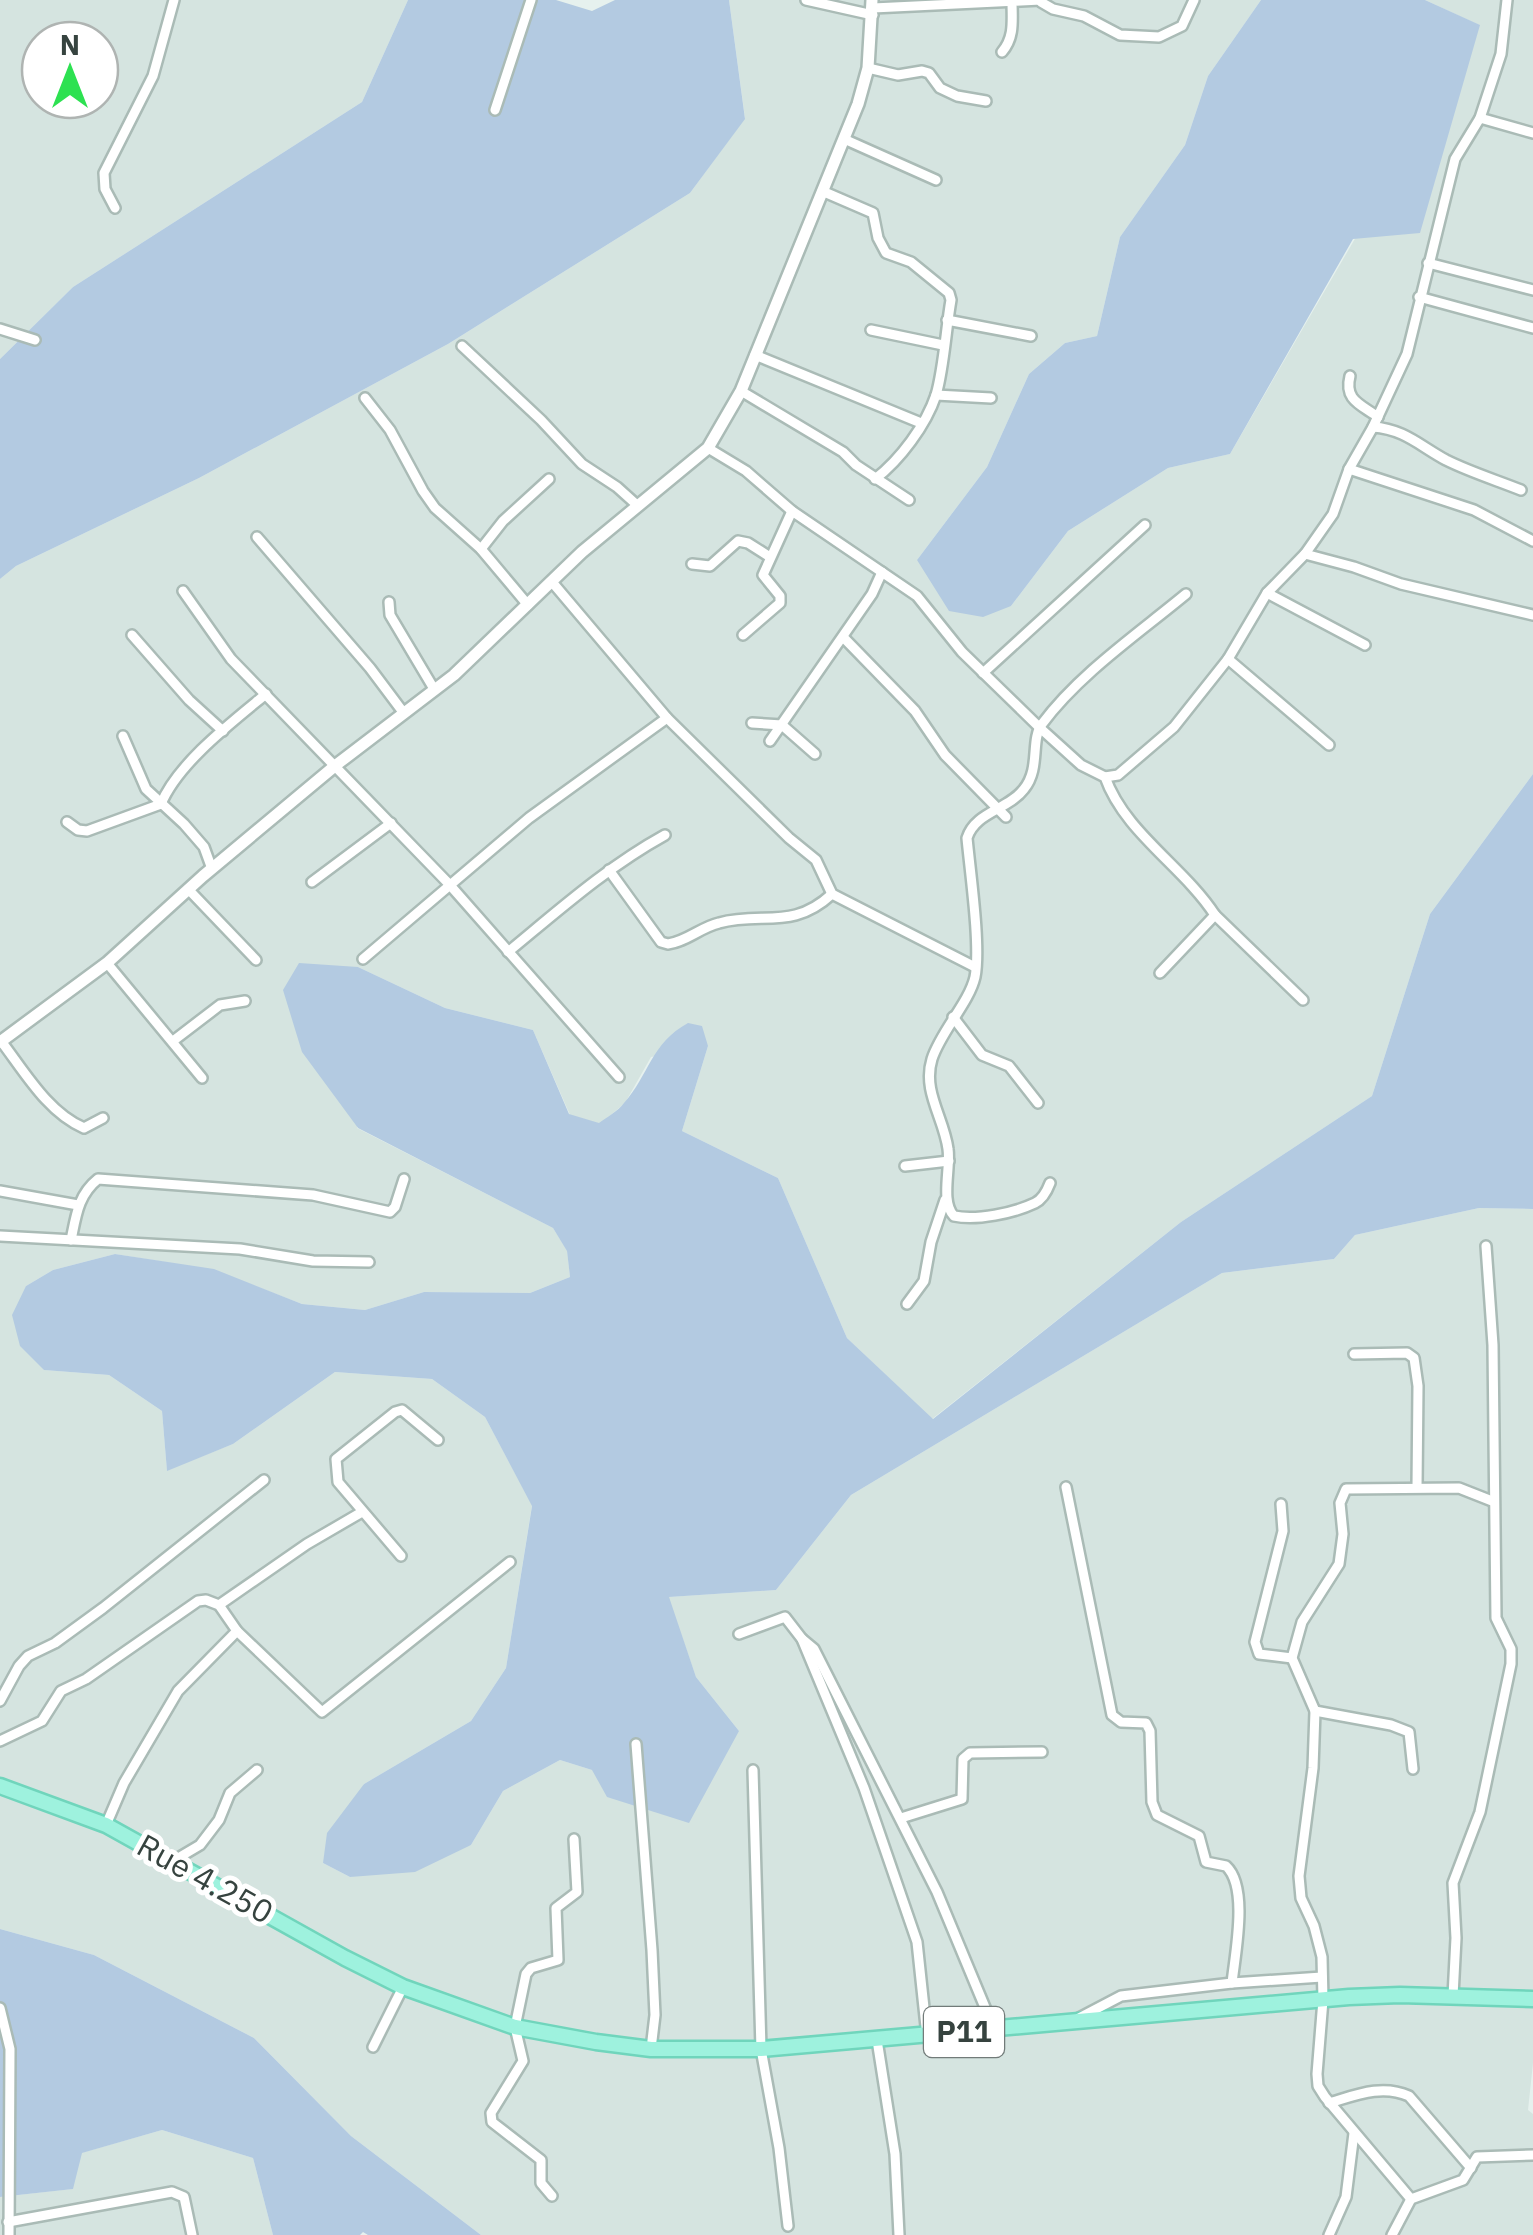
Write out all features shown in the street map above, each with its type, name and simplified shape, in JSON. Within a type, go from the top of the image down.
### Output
[{"type":"main road","name":"Rue 4.250","points":[[0,1786],[106,1826],[403,1987]]},
{"type":"main road","name":"P11","points":[[403,1987],[515,2027],[651,2049],[761,2050],[1323,2000],[1453,1996],[1533,1999]]},
{"type":"street","points":[[116,208],[105,189],[104,173],[152,76],[174,0]]},
{"type":"street","points":[[495,110],[531,0]]},
{"type":"street","points":[[806,0],[872,8],[962,1],[1041,1],[1053,9],[1084,16],[1120,35],[1159,37],[1182,26],[1194,0]]},
{"type":"street","points":[[708,448],[746,471],[792,511],[917,596],[962,652],[1039,727],[1081,764],[1105,777],[1118,775],[1174,727],[1228,659],[1267,593],[1304,554],[1333,514],[1349,469],[1407,354],[1455,159],[1480,118],[1501,54],[1507,0]]},
{"type":"street","points":[[1002,52],[1010,44],[1012,1]]},
{"type":"street","points":[[104,1118],[84,1128],[75,1124],[44,1096],[1,1041],[107,962],[336,765],[486,648],[637,505],[708,448],[741,391],[844,139],[868,68],[872,8]]},
{"type":"street","points":[[868,68],[898,75],[928,73],[940,88],[986,101]]},
{"type":"street","points":[[1480,118],[1533,133]]},
{"type":"street","points":[[844,139],[936,180]]},
{"type":"street","points":[[822,191],[874,212],[878,238],[886,253],[911,262],[949,293],[936,395],[894,462],[874,478]]},
{"type":"street","points":[[1428,263],[1533,290]]},
{"type":"street","points":[[1420,297],[1533,328]]},
{"type":"street","points":[[947,320],[1031,336]]},
{"type":"street","points":[[0,329],[34,340]]},
{"type":"street","points":[[871,330],[942,345]]},
{"type":"street","points":[[462,346],[582,464],[637,505]]},
{"type":"street","points":[[755,356],[921,424]]},
{"type":"street","points":[[1350,376],[1350,396],[1376,422],[1410,436],[1444,459],[1521,490]]},
{"type":"street","points":[[741,391],[844,452],[874,478],[909,500]]},
{"type":"street","points":[[936,395],[991,398]]},
{"type":"street","points":[[365,398],[390,430],[429,500],[481,549],[528,605]]},
{"type":"street","points":[[1349,469],[1474,510],[1533,541]]},
{"type":"street","points":[[481,549],[502,521],[549,479]]},
{"type":"street","points":[[743,635],[780,603],[780,596],[763,575],[792,511]]},
{"type":"street","points":[[983,673],[1145,526]]},
{"type":"street","points":[[257,538],[370,668],[403,712]]},
{"type":"street","points":[[692,564],[710,566],[744,540],[770,557]]},
{"type":"street","points":[[1304,554],[1354,566],[1402,584],[1533,616]]},
{"type":"street","points":[[770,740],[872,594],[882,572]]},
{"type":"street","points":[[552,582],[667,718],[816,860],[832,894],[975,967]]},
{"type":"street","points":[[183,591],[231,660],[392,823],[619,1077]]},
{"type":"street","points":[[1267,593],[1365,645]]},
{"type":"street","points":[[1050,1184],[1036,1202],[966,1219],[948,1211],[948,1145],[930,1081],[931,1062],[975,979],[967,838],[970,827],[1002,813],[1024,790],[1034,774],[1039,727],[1103,660],[1186,594]]},
{"type":"street","points":[[390,602],[390,615],[434,690]]},
{"type":"street","points":[[132,636],[189,700],[223,731]]},
{"type":"street","points":[[844,636],[915,711],[944,755],[1002,813]]},
{"type":"street","points":[[1228,659],[1330,745]]},
{"type":"street","points":[[67,822],[78,830],[88,831],[160,804],[171,784],[266,694]]},
{"type":"street","points":[[363,959],[529,818],[667,718]]},
{"type":"street","points":[[752,723],[782,726],[815,754]]},
{"type":"street","points":[[122,736],[146,789],[184,824],[204,848],[212,868]]},
{"type":"street","points":[[1105,777],[1110,792],[1151,844],[1215,915],[1303,1000]]},
{"type":"street","points":[[312,882],[392,823]]},
{"type":"street","points":[[508,952],[609,870],[665,835]]},
{"type":"street","points":[[609,870],[661,942],[668,944],[726,921],[789,917],[808,911],[832,894]]},
{"type":"street","points":[[188,889],[256,960]]},
{"type":"street","points":[[1160,972],[1215,915]]},
{"type":"street","points":[[107,962],[202,1078]]},
{"type":"street","points":[[173,1041],[220,1005],[245,1000]]},
{"type":"street","points":[[953,1017],[982,1055],[1009,1066],[1038,1103]]},
{"type":"street","points":[[905,1166],[949,1161]]},
{"type":"street","points":[[72,1240],[78,1205],[98,1178],[313,1195],[390,1212],[404,1179]]},
{"type":"street","points":[[0,1190],[78,1205]]},
{"type":"street","points":[[907,1304],[924,1281],[931,1242],[948,1191]]},
{"type":"street","points":[[0,1236],[240,1249],[312,1260],[369,1262]]},
{"type":"street","points":[[1453,1996],[1456,1938],[1452,1883],[1480,1812],[1511,1664],[1511,1649],[1496,1618],[1493,1345],[1486,1246]]},
{"type":"street","points":[[1354,1354],[1407,1352],[1414,1358],[1418,1386],[1418,1487]]},
{"type":"street","points":[[401,1556],[338,1482],[336,1459],[402,1410],[438,1440]]},
{"type":"street","points":[[0,1700],[28,1656],[55,1643],[103,1608],[264,1480]]},
{"type":"street","points":[[1066,1487],[1112,1714],[1121,1722],[1146,1723],[1150,1731],[1152,1802],[1157,1815],[1200,1836],[1206,1862],[1226,1866],[1233,1874],[1239,1922],[1232,1983]]},
{"type":"street","points":[[1411,2199],[1318,2086],[1322,1957],[1301,1898],[1300,1876],[1314,1768],[1315,1711],[1292,1658],[1302,1622],[1339,1564],[1342,1494],[1351,1488],[1459,1488],[1492,1501]]},
{"type":"street","points":[[1282,1504],[1283,1531],[1254,1642],[1259,1654],[1292,1658]]},
{"type":"street","points":[[0,1741],[42,1721],[69,1685],[86,1678],[198,1601],[218,1604],[362,1512]]},
{"type":"street","points":[[218,1604],[237,1631],[322,1712],[510,1562]]},
{"type":"street","points":[[739,1634],[786,1617],[802,1640],[864,1788],[917,1942],[927,2036]]},
{"type":"street","points":[[106,1826],[124,1784],[178,1691],[237,1631]]},
{"type":"street","points":[[802,1640],[814,1649],[901,1818],[937,1892],[994,2029]]},
{"type":"street","points":[[1315,1711],[1409,1732],[1414,1769]]},
{"type":"street","points":[[636,1744],[652,1950],[651,2049]]},
{"type":"street","points":[[901,1818],[962,1799],[963,1759],[970,1754],[1042,1752]]},
{"type":"street","points":[[173,1860],[200,1845],[218,1820],[230,1792],[257,1770]]},
{"type":"street","points":[[753,1770],[761,2050],[788,2226]]},
{"type":"street","points":[[552,2196],[541,2182],[541,2160],[491,2118],[523,2061],[515,2027],[526,1974],[531,1968],[558,1960],[556,1908],[576,1892],[574,1839]]},
{"type":"street","points":[[1072,2022],[1121,1996],[1232,1983],[1322,1978]]},
{"type":"street","points":[[374,2048],[403,1987]]},
{"type":"street","points":[[0,2008],[10,2050],[9,2235]]},
{"type":"street","points":[[877,2040],[895,2154],[899,2235]]},
{"type":"street","points":[[1330,2103],[1380,2090],[1397,2090],[1409,2096],[1471,2168]]},
{"type":"street","points":[[1329,2235],[1346,2197],[1354,2134]]},
{"type":"street","points":[[1392,2235],[1411,2199],[1463,2180],[1477,2157],[1533,2155]]},
{"type":"street","points":[[8,2222],[178,2192],[184,2197],[192,2235]]},
{"type":"shaded area","points":[[0,0],[408,0],[362,102],[73,287],[0,359]]},
{"type":"shaded area","points":[[408,0],[556,0],[592,11],[615,0],[729,0],[745,119],[690,193],[448,344],[199,478],[16,566],[0,579],[0,359],[73,287],[362,102]]},
{"type":"shaded area","points":[[729,0],[1261,0],[1208,76],[1185,145],[1120,237],[1097,336],[1065,343],[1029,374],[987,467],[917,560],[1011,606],[1068,531],[1168,468],[1230,454],[1479,25],[1425,0],[1533,0],[1533,774],[1430,914],[1372,1096],[1181,1222],[932,1419],[847,1338],[778,1178],[682,1131],[708,1046],[651,1057],[625,1103],[600,1124],[570,1115],[533,1030],[445,1008],[358,967],[357,1128],[553,1228],[567,1250],[570,1277],[530,1293],[424,1292],[365,1310],[302,1304],[214,1270],[115,1254],[53,1270],[26,1286],[44,1370],[109,1375],[162,1411],[167,1470],[233,1444],[335,1372],[432,1379],[485,1417],[532,1505],[506,1668],[471,1721],[364,1784],[323,1863],[350,1877],[471,1845],[503,1791],[560,1760],[592,1770],[739,1731],[696,1677],[668,1597],[776,1590],[851,1495],[1222,1273],[1334,1259],[1355,1235],[1479,1208],[1533,1209],[1533,2063],[1528,2110],[1533,2114],[1533,2235],[481,2235],[351,2136],[254,2038],[94,1955],[0,1929],[0,579],[16,566],[199,478],[448,344],[690,193],[745,118]]},
{"type":"shaded area","points":[[1261,0],[1425,0],[1480,25],[1420,233],[1353,239],[1230,454],[1168,468],[1068,531],[1011,606],[983,617],[949,611],[917,560],[987,467],[1029,374],[1065,343],[1097,336],[1120,237],[1185,145],[1208,76]]},
{"type":"shaded area","points":[[1533,774],[1533,1209],[1479,1208],[1355,1235],[1334,1259],[1222,1273],[851,1495],[776,1590],[669,1597],[696,1677],[739,1731],[689,1823],[607,1797],[592,1770],[560,1760],[503,1791],[471,1845],[415,1872],[350,1877],[323,1863],[327,1833],[364,1784],[471,1721],[506,1668],[532,1506],[485,1417],[432,1379],[335,1372],[233,1444],[167,1471],[162,1411],[109,1375],[44,1370],[20,1346],[12,1315],[26,1286],[53,1270],[115,1254],[214,1269],[302,1304],[365,1310],[424,1292],[530,1293],[570,1277],[567,1251],[553,1228],[358,1128],[302,1052],[283,990],[299,963],[358,967],[445,1008],[533,1030],[569,1114],[599,1123],[624,1103],[666,1040],[688,1023],[702,1026],[708,1046],[682,1131],[778,1178],[847,1338],[933,1419],[1181,1222],[1372,1096],[1430,914]]},
{"type":"shaded area","points":[[0,1929],[94,1955],[254,2038],[351,2136],[481,2235],[273,2235],[253,2158],[162,2130],[82,2153],[73,2189],[0,2197]]},
{"type":"shaded area","points":[[162,2130],[253,2158],[273,2235],[0,2235],[0,2197],[72,2189],[81,2153]]}]
